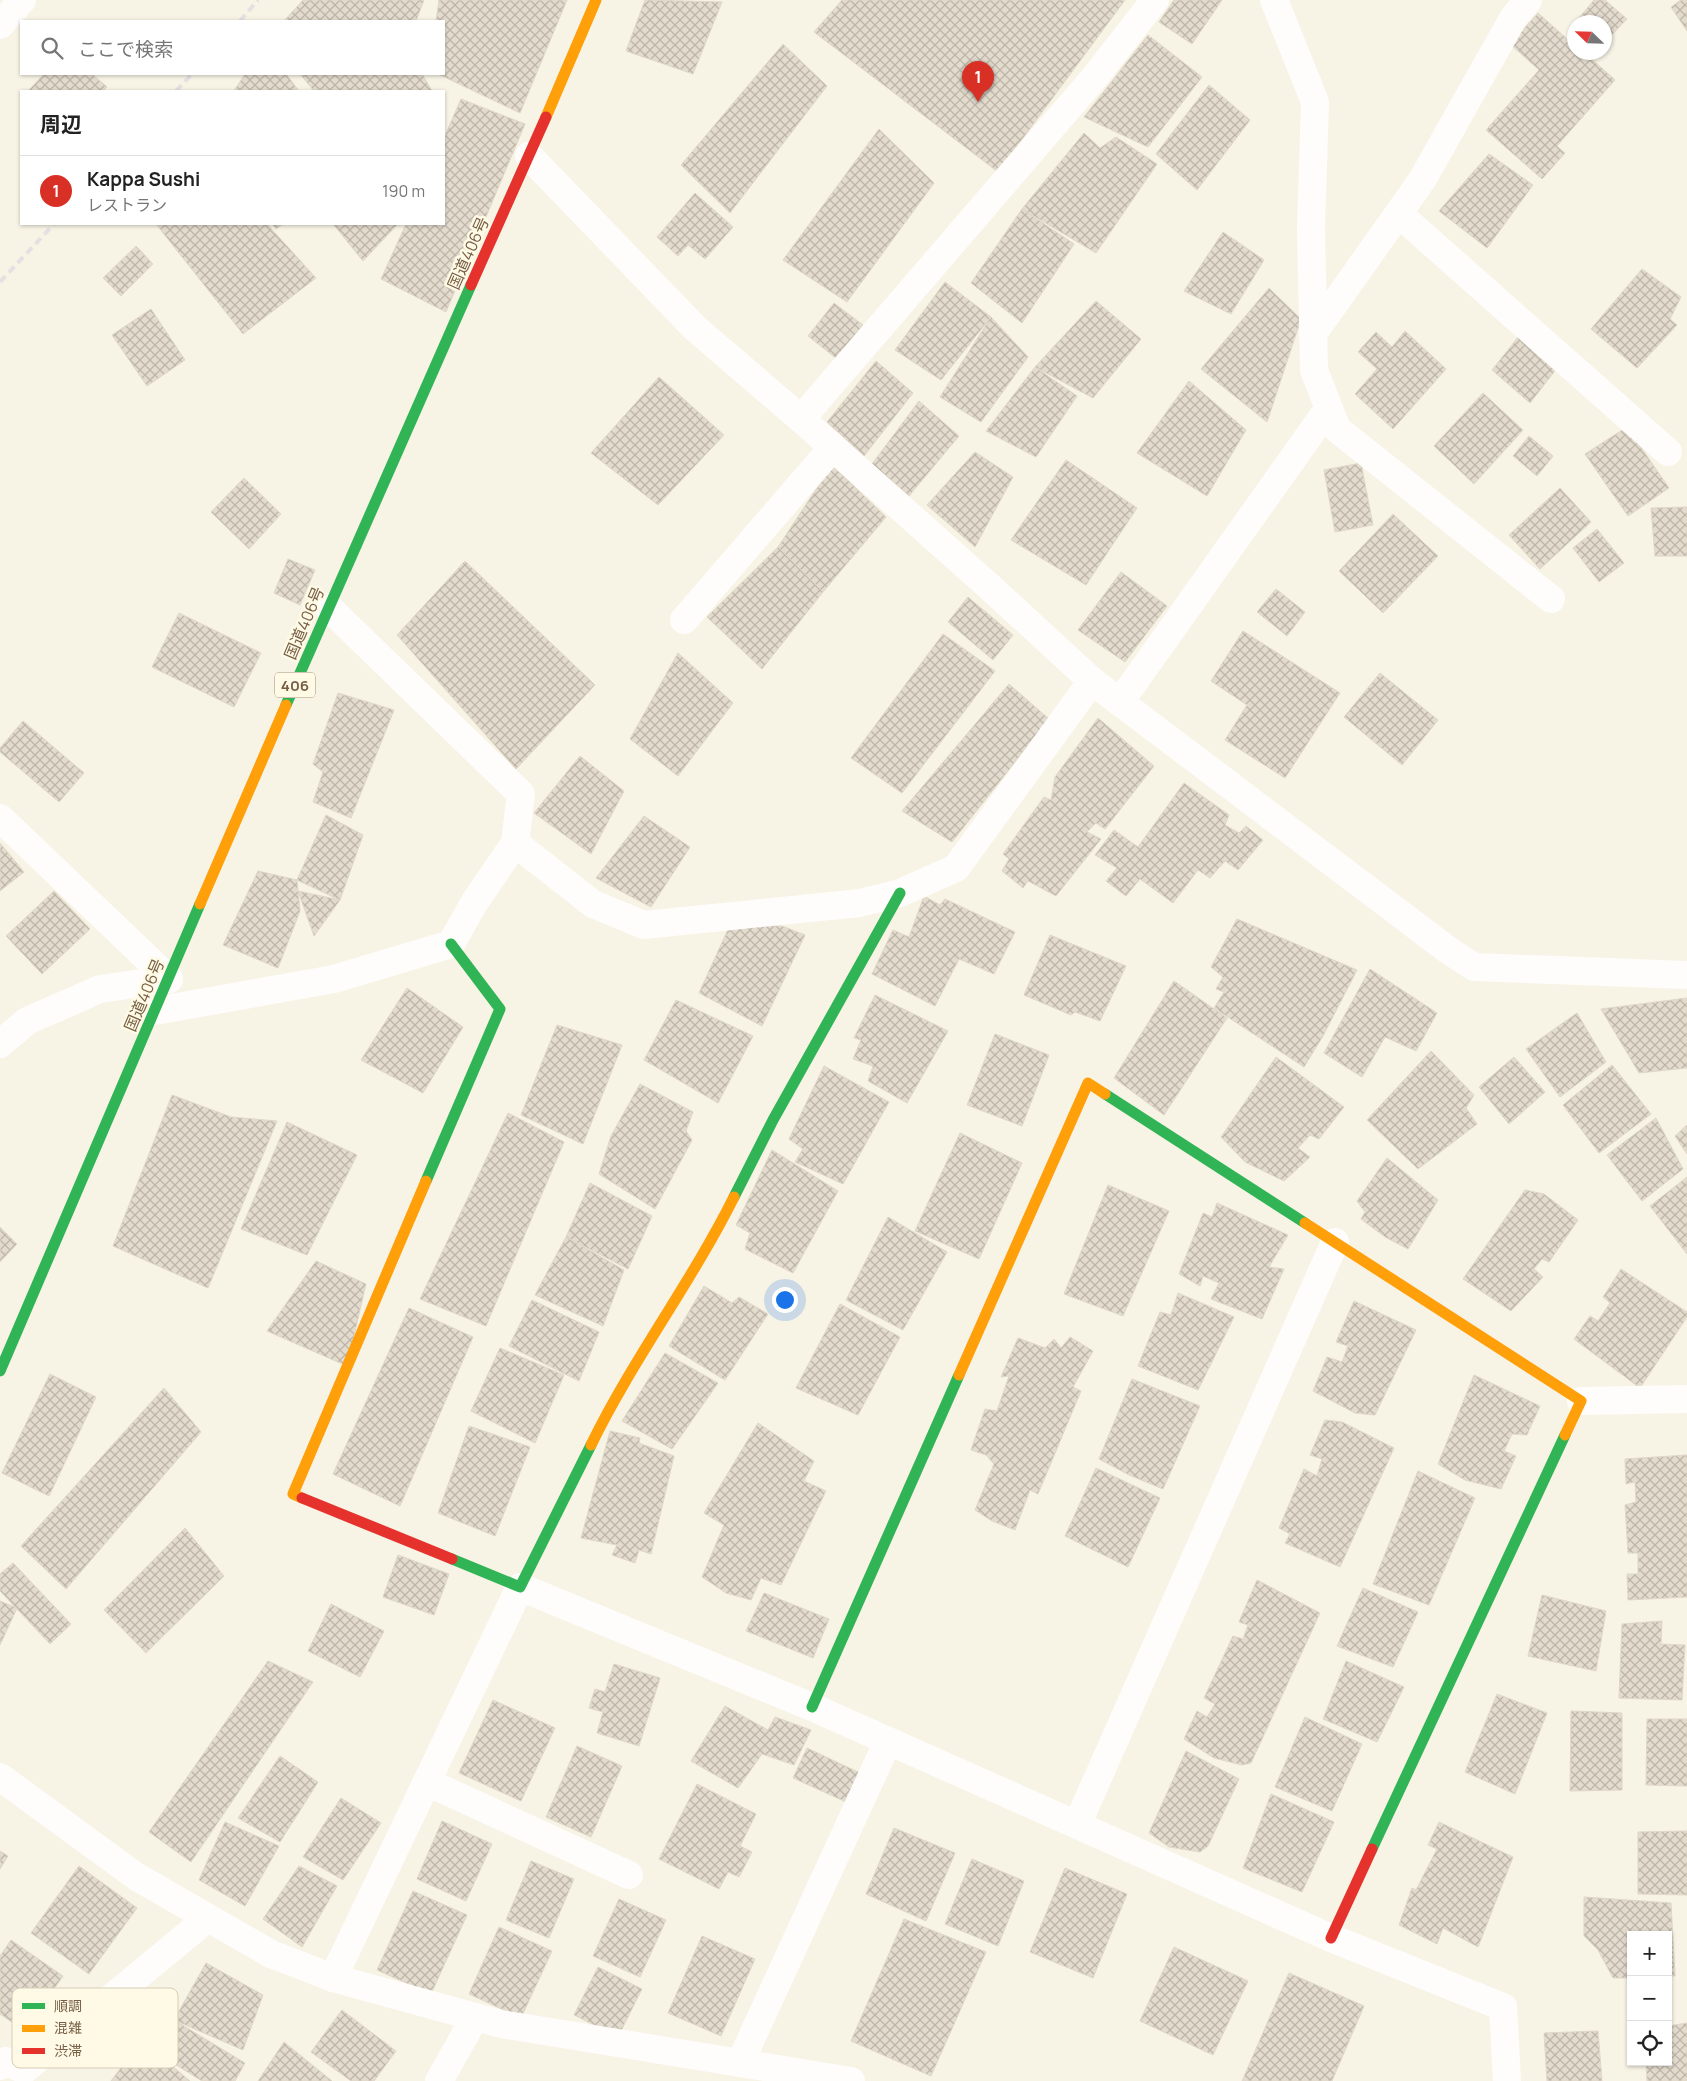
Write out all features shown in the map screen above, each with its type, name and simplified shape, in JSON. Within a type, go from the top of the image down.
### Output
[{"type":"main road","name":"国道406号","points":[[0,1372],[328,607],[529,156],[596,0]]},
{"type":"main road","points":[[451,944],[500,1008],[293,1494],[520,1587],[612,1402],[711,1243],[773,1120],[900,892]]},
{"type":"main road","points":[[812,1707],[1088,1083],[1581,1401],[1331,1938]]},
{"type":"street","points":[[0,25],[22,0]]},
{"type":"street","points":[[801,419],[1094,78],[1155,0]]},
{"type":"street","points":[[1274,0],[1315,102],[1311,228],[1314,370],[1337,429],[1552,599]]},
{"type":"street","points":[[1313,334],[1422,180],[1514,17],[1528,0]]},
{"type":"street","points":[[529,156],[695,328],[833,447],[1092,681],[1440,944],[1474,967],[1687,975]]},
{"type":"street","points":[[1398,214],[1668,452]]},
{"type":"street","points":[[1120,702],[1328,408]]},
{"type":"street","points":[[684,620],[833,447]]},
{"type":"street","points":[[155,1011],[334,979],[451,944],[474,903],[515,843],[521,794],[328,607]]},
{"type":"street","points":[[515,843],[593,904],[644,925],[860,903],[900,892],[956,868],[1092,681]]},
{"type":"street","points":[[0,818],[169,979]]},
{"type":"street","points":[[0,1044],[26,1021],[100,989],[169,979]]},
{"type":"street","points":[[1077,1825],[1335,1242]]},
{"type":"street","points":[[1581,1401],[1687,1399]]},
{"type":"street","points":[[333,1978],[520,1587],[812,1707],[1331,1938],[1503,2007],[1507,2081]]},
{"type":"street","points":[[740,2063],[888,1741]]},
{"type":"street","points":[[0,1777],[136,1877],[271,1954],[333,1978],[501,2024],[851,2081]]},
{"type":"street","points":[[427,1782],[629,1874]]},
{"type":"street","points":[[123,1988],[208,1918]]},
{"type":"street","points":[[439,2081],[475,2017]]},
{"type":"street","points":[[0,2066],[6,2061],[12,2064]]},
{"type":"building","points":[[303,0],[424,0],[416,20],[285,20]]},
{"type":"building","points":[[439,0],[567,0],[520,113],[440,75],[445,75],[445,20],[436,20]]},
{"type":"building","points":[[645,0],[722,2],[693,74],[626,51]]},
{"type":"building","points":[[842,0],[1125,0],[998,172],[814,32]]},
{"type":"building","points":[[1174,0],[1222,0],[1192,44],[1159,22]]},
{"type":"building","points":[[1594,0],[1605,0],[1627,19],[1612,35],[1612,15],[1582,15]]},
{"type":"building","points":[[1681,0],[1687,0],[1687,31],[1671,7]]},
{"type":"building","points":[[1538,13],[1567,39],[1567,60],[1593,60],[1615,80],[1557,146],[1565,153],[1542,179],[1486,130],[1539,70],[1510,44]]},
{"type":"building","points":[[1148,35],[1202,77],[1148,147],[1084,117]]},
{"type":"building","points":[[783,44],[827,86],[730,213],[681,165]]},
{"type":"building","points":[[43,75],[93,75],[107,87],[104,90],[29,90]]},
{"type":"building","points":[[244,75],[287,75],[298,90],[235,90]]},
{"type":"building","points":[[301,75],[423,75],[431,90],[361,89],[313,90]]},
{"type":"building","points":[[1209,85],[1250,120],[1197,190],[1156,154]]},
{"type":"building","points":[[461,99],[525,124],[446,312],[381,279],[406,225],[445,225],[445,136]]},
{"type":"building","points":[[879,129],[934,183],[847,302],[783,260]]},
{"type":"building","points":[[1084,133],[1100,148],[1116,137],[1157,164],[1096,253],[1022,209]]},
{"type":"building","points":[[1489,154],[1533,185],[1487,248],[1439,211]]},
{"type":"building","points":[[695,193],[733,227],[705,259],[688,245],[678,256],[657,237]]},
{"type":"building","points":[[1022,209],[1074,244],[1022,323],[971,283]]},
{"type":"building","points":[[157,225],[268,225],[316,278],[243,334]]},
{"type":"building","points":[[273,225],[282,225],[276,229]]},
{"type":"building","points":[[334,225],[397,225],[363,261]]},
{"type":"building","points":[[1223,232],[1264,260],[1231,314],[1184,291]]},
{"type":"building","points":[[136,246],[153,264],[121,296],[103,278]]},
{"type":"building","points":[[1642,269],[1681,297],[1670,319],[1677,325],[1637,368],[1591,329]]},
{"type":"building","points":[[945,282],[991,317],[941,380],[895,350]]},
{"type":"building","points":[[1269,288],[1301,319],[1267,422],[1201,369]]},
{"type":"building","points":[[1096,301],[1141,339],[1093,398],[1035,367]]},
{"type":"building","points":[[834,303],[863,325],[837,359],[808,336]]},
{"type":"building","points":[[151,309],[185,360],[147,386],[112,335]]},
{"type":"building","points":[[991,317],[1028,357],[981,422],[940,397]]},
{"type":"building","points":[[1405,331],[1446,369],[1393,429],[1355,394],[1377,369],[1358,352],[1376,332],[1392,347]]},
{"type":"building","points":[[1519,336],[1558,367],[1530,403],[1492,370]]},
{"type":"building","points":[[876,361],[913,393],[864,456],[827,422]]},
{"type":"building","points":[[1035,367],[1077,396],[1036,457],[986,431]]},
{"type":"building","points":[[659,377],[724,435],[658,505],[591,453]]},
{"type":"building","points":[[1189,381],[1246,430],[1207,496],[1137,453]]},
{"type":"building","points":[[1483,393],[1523,430],[1474,484],[1434,446]]},
{"type":"building","points":[[919,401],[959,436],[909,496],[872,464]]},
{"type":"building","points":[[1627,427],[1669,488],[1628,516],[1585,454]]},
{"type":"building","points":[[1529,436],[1553,456],[1537,476],[1513,456]]},
{"type":"building","points":[[975,452],[1013,477],[975,547],[927,505]]},
{"type":"building","points":[[1066,460],[1137,508],[1086,585],[1011,540]]},
{"type":"building","points":[[1361,463],[1373,525],[1335,532],[1324,470]]},
{"type":"building","points":[[832,465],[886,517],[823,592],[778,547]]},
{"type":"building","points":[[244,478],[281,514],[249,549],[211,512]]},
{"type":"building","points":[[1560,488],[1591,522],[1540,569],[1509,535]]},
{"type":"building","points":[[1687,507],[1687,556],[1655,556],[1651,508]]},
{"type":"building","points":[[1393,514],[1438,556],[1383,613],[1339,571]]},
{"type":"building","points":[[1597,529],[1624,563],[1599,582],[1573,548]]},
{"type":"building","points":[[778,547],[823,592],[762,669],[707,617]]},
{"type":"building","points":[[288,559],[315,570],[300,605],[274,593]]},
{"type":"building","points":[[465,561],[595,685],[516,769],[397,635]]},
{"type":"building","points":[[1121,572],[1167,606],[1125,662],[1078,630]]},
{"type":"building","points":[[1276,589],[1305,612],[1287,636],[1257,612]]},
{"type":"building","points":[[968,597],[1013,635],[993,660],[948,622]]},
{"type":"building","points":[[179,613],[261,653],[234,707],[152,667]]},
{"type":"building","points":[[1243,631],[1340,693],[1285,778],[1225,740],[1247,705],[1211,681]]},
{"type":"building","points":[[943,634],[995,671],[902,793],[851,758]]},
{"type":"building","points":[[678,653],[733,703],[678,776],[630,739]]},
{"type":"building","points":[[1380,673],[1438,720],[1402,765],[1344,717]]},
{"type":"building","points":[[1009,684],[1049,719],[952,842],[902,811]]},
{"type":"building","points":[[338,693],[394,710],[351,818],[313,802],[323,772],[313,764]]},
{"type":"building","points":[[1098,718],[1154,766],[1105,829],[1096,823],[1087,832],[1101,839],[1056,896],[1028,881],[1023,888],[1002,871],[1009,859],[1003,854],[1044,797],[1051,800],[1055,777]]},
{"type":"building","points":[[23,721],[84,773],[59,802],[0,752],[0,748]]},
{"type":"building","points":[[580,756],[624,791],[591,854],[534,813]]},
{"type":"building","points":[[1184,783],[1229,815],[1225,825],[1239,833],[1246,826],[1263,840],[1238,870],[1225,861],[1210,878],[1198,870],[1173,903],[1140,879],[1126,896],[1106,881],[1117,868],[1095,855],[1114,830],[1138,847]]},
{"type":"building","points":[[326,815],[363,835],[340,900],[297,880]]},
{"type":"building","points":[[644,816],[690,847],[651,907],[596,878]]},
{"type":"building","points":[[0,843],[24,872],[0,891]]},
{"type":"building","points":[[258,871],[297,880],[300,911],[278,968],[223,945]]},
{"type":"building","points":[[54,891],[90,929],[42,974],[6,936]]},
{"type":"building","points":[[298,891],[340,900],[314,936]]},
{"type":"building","points":[[924,896],[940,905],[945,899],[1015,932],[994,974],[959,959],[935,1006],[872,974],[893,930],[909,937]]},
{"type":"building","points":[[1237,919],[1357,970],[1323,1036],[1304,1067],[1214,1008],[1224,992],[1216,989],[1223,977],[1211,967]]},
{"type":"building","points":[[730,925],[782,926],[805,935],[762,1026],[699,993]]},
{"type":"building","points":[[1050,935],[1126,966],[1100,1021],[1075,1012],[1071,1015],[1024,995]]},
{"type":"building","points":[[1370,969],[1437,1013],[1416,1051],[1385,1037],[1362,1077],[1324,1053]]},
{"type":"building","points":[[1174,981],[1227,1018],[1164,1115],[1114,1078]]},
{"type":"building","points":[[407,988],[463,1027],[423,1093],[361,1060]]},
{"type":"building","points":[[875,995],[948,1031],[907,1103],[868,1081],[873,1066],[853,1059],[861,1040],[854,1038]]},
{"type":"building","points":[[1687,998],[1687,1068],[1639,1073],[1601,1009]]},
{"type":"building","points":[[676,1000],[753,1036],[718,1103],[644,1060]]},
{"type":"building","points":[[1577,1013],[1606,1062],[1560,1097],[1526,1049]]},
{"type":"building","points":[[557,1025],[622,1045],[583,1144],[521,1115]]},
{"type":"building","points":[[995,1034],[1049,1055],[1022,1126],[967,1105]]},
{"type":"building","points":[[1431,1051],[1474,1095],[1466,1108],[1477,1124],[1418,1169],[1367,1120]]},
{"type":"building","points":[[1276,1057],[1344,1107],[1319,1139],[1310,1135],[1298,1148],[1310,1157],[1284,1181],[1245,1162],[1221,1137]]},
{"type":"building","points":[[1514,1057],[1545,1092],[1509,1124],[1479,1087]]},
{"type":"building","points":[[1612,1065],[1651,1114],[1599,1153],[1563,1105]]},
{"type":"building","points":[[824,1066],[889,1102],[843,1184],[795,1162],[803,1149],[789,1139]]},
{"type":"building","points":[[640,1084],[693,1112],[686,1131],[692,1140],[655,1209],[599,1174],[611,1136]]},
{"type":"building","points":[[172,1095],[231,1117],[277,1121],[208,1288],[113,1246]]},
{"type":"building","points":[[508,1113],[564,1142],[486,1326],[420,1299]]},
{"type":"building","points":[[1656,1118],[1683,1169],[1642,1201],[1607,1155]]},
{"type":"building","points":[[287,1122],[357,1155],[307,1255],[241,1229]]},
{"type":"building","points":[[1687,1125],[1687,1154],[1675,1136]]},
{"type":"building","points":[[960,1133],[1022,1163],[979,1259],[915,1231]]},
{"type":"building","points":[[772,1150],[838,1191],[793,1273],[745,1249],[750,1233],[736,1225]]},
{"type":"building","points":[[1387,1158],[1438,1200],[1408,1249],[1385,1237],[1361,1219],[1365,1212],[1357,1201]]},
{"type":"building","points":[[1687,1177],[1687,1254],[1650,1206]]},
{"type":"building","points":[[590,1183],[652,1216],[628,1269],[566,1237]]},
{"type":"building","points":[[1108,1185],[1169,1211],[1123,1316],[1064,1294]]},
{"type":"building","points":[[1525,1190],[1544,1194],[1578,1220],[1549,1262],[1542,1259],[1534,1269],[1543,1277],[1511,1311],[1463,1279]]},
{"type":"building","points":[[1217,1203],[1288,1235],[1269,1267],[1284,1269],[1262,1319],[1211,1299],[1219,1283],[1203,1276],[1200,1286],[1179,1274],[1203,1213],[1212,1217]]},
{"type":"building","points":[[888,1217],[947,1252],[903,1330],[846,1300]]},
{"type":"building","points":[[0,1227],[17,1244],[0,1262]]},
{"type":"building","points":[[566,1237],[624,1270],[603,1326],[535,1295]]},
{"type":"building","points":[[316,1261],[366,1284],[347,1366],[267,1331]]},
{"type":"building","points":[[1621,1269],[1687,1312],[1687,1317],[1640,1388],[1574,1339],[1590,1316],[1598,1321],[1610,1303],[1603,1297]]},
{"type":"building","points":[[704,1286],[732,1303],[739,1297],[768,1314],[725,1380],[669,1346]]},
{"type":"building","points":[[1178,1293],[1234,1317],[1198,1390],[1138,1366],[1160,1312],[1171,1315]]},
{"type":"building","points":[[532,1300],[599,1332],[579,1381],[509,1346]]},
{"type":"building","points":[[1354,1301],[1416,1330],[1375,1415],[1355,1413],[1313,1391],[1327,1357],[1342,1362],[1348,1346],[1336,1342]]},
{"type":"building","points":[[840,1304],[900,1337],[858,1415],[796,1388]]},
{"type":"building","points":[[409,1308],[473,1337],[400,1506],[333,1474]]},
{"type":"building","points":[[1070,1337],[1093,1351],[1073,1387],[1081,1391],[1038,1494],[1030,1490],[1015,1530],[992,1521],[975,1510],[994,1464],[986,1455],[971,1450],[985,1409],[997,1411],[1009,1376],[1001,1377],[1018,1338],[1045,1348],[1054,1339],[1061,1348]]},
{"type":"building","points":[[500,1348],[564,1375],[535,1443],[471,1411]]},
{"type":"building","points":[[665,1353],[718,1383],[672,1449],[622,1421]]},
{"type":"building","points":[[50,1374],[96,1397],[49,1496],[2,1473]]},
{"type":"building","points":[[1474,1375],[1540,1406],[1527,1435],[1512,1434],[1504,1451],[1516,1456],[1501,1489],[1465,1480],[1438,1464]]},
{"type":"building","points":[[1132,1379],[1200,1406],[1163,1489],[1129,1475],[1099,1459]]},
{"type":"building","points":[[164,1388],[201,1432],[66,1589],[21,1546]]},
{"type":"building","points":[[1325,1420],[1342,1422],[1394,1448],[1340,1567],[1285,1543],[1290,1534],[1279,1528],[1304,1469],[1317,1476],[1322,1459],[1310,1455]]},
{"type":"building","points":[[758,1423],[814,1461],[804,1481],[826,1491],[781,1585],[761,1578],[751,1600],[726,1593],[702,1577],[724,1525],[704,1513]]},
{"type":"building","points":[[469,1426],[530,1447],[495,1536],[438,1513]]},
{"type":"building","points":[[610,1431],[640,1438],[639,1443],[674,1456],[651,1554],[639,1550],[635,1563],[612,1555],[617,1545],[581,1538]]},
{"type":"building","points":[[1687,1455],[1687,1597],[1628,1600],[1627,1574],[1638,1574],[1638,1553],[1628,1553],[1625,1505],[1636,1502],[1635,1482],[1626,1484],[1625,1459]]},
{"type":"building","points":[[1096,1468],[1160,1498],[1128,1567],[1065,1536]]},
{"type":"building","points":[[1418,1471],[1475,1498],[1429,1605],[1373,1584]]},
{"type":"building","points":[[185,1528],[224,1576],[146,1653],[104,1610]]},
{"type":"building","points":[[398,1555],[449,1574],[434,1615],[383,1597]]},
{"type":"building","points":[[13,1563],[71,1624],[50,1644],[0,1591],[0,1574]]},
{"type":"building","points":[[1257,1580],[1320,1613],[1251,1763],[1242,1765],[1214,1758],[1184,1739],[1197,1711],[1207,1717],[1215,1704],[1204,1698],[1233,1636],[1243,1639],[1248,1625],[1239,1622]]},
{"type":"building","points":[[1363,1588],[1418,1612],[1393,1667],[1337,1646]]},
{"type":"building","points":[[764,1593],[829,1619],[813,1658],[746,1631]]},
{"type":"building","points":[[1542,1595],[1606,1611],[1596,1671],[1528,1656]]},
{"type":"building","points":[[0,1601],[17,1608],[0,1645]]},
{"type":"building","points":[[331,1604],[384,1631],[360,1677],[308,1651]]},
{"type":"building","points":[[1662,1621],[1661,1644],[1685,1645],[1682,1700],[1619,1698],[1622,1624]]},
{"type":"building","points":[[268,1661],[313,1682],[191,1862],[149,1832]]},
{"type":"building","points":[[1346,1661],[1404,1687],[1377,1742],[1323,1719]]},
{"type":"building","points":[[614,1664],[660,1678],[639,1746],[597,1733],[603,1712],[589,1708],[595,1689],[605,1692]]},
{"type":"building","points":[[1497,1694],[1547,1713],[1515,1794],[1465,1772]]},
{"type":"building","points":[[493,1700],[555,1728],[521,1801],[459,1773]]},
{"type":"building","points":[[725,1706],[768,1730],[775,1717],[811,1730],[794,1765],[762,1754],[738,1788],[691,1761]]},
{"type":"building","points":[[1571,1711],[1622,1713],[1622,1790],[1570,1791]]},
{"type":"building","points":[[1305,1717],[1362,1744],[1332,1811],[1275,1787]]},
{"type":"building","points":[[1647,1719],[1687,1719],[1687,1786],[1646,1785]]},
{"type":"building","points":[[577,1746],[622,1766],[591,1837],[546,1817]]},
{"type":"building","points":[[807,1748],[860,1773],[846,1802],[793,1778]]},
{"type":"building","points":[[1186,1751],[1239,1779],[1208,1846],[1200,1852],[1169,1847],[1149,1833]]},
{"type":"building","points":[[280,1756],[318,1782],[280,1842],[238,1818]]},
{"type":"building","points":[[697,1784],[756,1814],[740,1846],[752,1852],[739,1877],[728,1872],[719,1889],[659,1859]]},
{"type":"building","points":[[1271,1794],[1334,1822],[1302,1892],[1243,1868]]},
{"type":"building","points":[[341,1798],[381,1823],[343,1880],[303,1857]]},
{"type":"building","points":[[442,1821],[492,1844],[466,1901],[417,1879]]},
{"type":"building","points":[[225,1822],[279,1846],[245,1906],[199,1880]]},
{"type":"building","points":[[1439,1822],[1513,1857],[1478,1947],[1443,1928],[1437,1944],[1399,1925],[1412,1888],[1416,1890],[1437,1849],[1428,1845]]},
{"type":"building","points":[[894,1828],[955,1853],[926,1921],[866,1894]]},
{"type":"building","points":[[1687,1831],[1687,1895],[1638,1894],[1638,1832]]},
{"type":"building","points":[[0,1851],[8,1856],[0,1869]]},
{"type":"building","points":[[972,1859],[1024,1881],[998,1946],[945,1924]]},
{"type":"building","points":[[531,1861],[574,1879],[549,1938],[506,1920]]},
{"type":"building","points":[[79,1866],[137,1908],[89,1974],[31,1933]]},
{"type":"building","points":[[299,1866],[337,1886],[302,1947],[263,1919]]},
{"type":"building","points":[[1065,1868],[1127,1894],[1093,1978],[1030,1952]]},
{"type":"building","points":[[413,1891],[467,1915],[431,1994],[377,1970]]},
{"type":"building","points":[[1584,1897],[1671,1903],[1675,1976],[1672,1976],[1672,1931],[1627,1931],[1627,1978],[1613,1978],[1598,1950],[1584,1936]]},
{"type":"building","points":[[619,1899],[666,1920],[640,1977],[593,1956]]},
{"type":"building","points":[[904,1919],[986,1952],[931,2076],[851,2041]]},
{"type":"building","points":[[499,1927],[552,1951],[521,2018],[469,1994]]},
{"type":"building","points":[[702,1936],[755,1959],[721,2036],[668,2013]]},
{"type":"building","points":[[11,1940],[63,1976],[55,1988],[12,1988],[12,2022],[0,2014],[0,1956]]},
{"type":"building","points":[[1174,1947],[1248,1981],[1213,2055],[1140,2021]]},
{"type":"building","points":[[206,1963],[263,1995],[243,2050],[178,2022],[178,2013]]},
{"type":"building","points":[[598,1967],[642,1989],[618,2037],[574,2015]]},
{"type":"building","points":[[1289,1973],[1364,2006],[1332,2081],[1242,2081]]},
{"type":"building","points":[[342,2010],[396,2051],[374,2081],[351,2081],[311,2052]]},
{"type":"building","points":[[178,2022],[245,2063],[235,2081],[202,2081],[178,2066]]},
{"type":"building","points":[[1687,2023],[1687,2081],[1647,2081],[1646,2066],[1672,2066],[1672,2025]]},
{"type":"building","points":[[1598,2031],[1602,2081],[1547,2081],[1544,2033]]},
{"type":"building","points":[[284,2042],[332,2081],[258,2081]]},
{"type":"building","points":[[121,2068],[175,2068],[190,2081],[111,2081]]},
{"type":"railway","points":[[241,20],[258,0]]},
{"type":"railway","points":[[177,90],[191,75]]},
{"type":"railway","points":[[0,282],[53,225]]},
{"type":"traffic: fast","points":[[286,705],[471,285]]},
{"type":"traffic: fast","points":[[734,1197],[773,1120],[900,893]]},
{"type":"traffic: fast","points":[[0,1371],[200,904]]},
{"type":"traffic: fast","points":[[426,1181],[500,1009],[451,944]]},
{"type":"traffic: fast","points":[[1105,1094],[1305,1223]]},
{"type":"traffic: fast","points":[[812,1707],[959,1375]]},
{"type":"traffic: fast","points":[[1372,1849],[1565,1435]]},
{"type":"traffic: fast","points":[[452,1559],[520,1587],[591,1445]]},
{"type":"traffic: slow","points":[[546,117],[596,0]]},
{"type":"traffic: slow","points":[[200,904],[286,705]]},
{"type":"traffic: slow","points":[[959,1375],[1088,1083],[1105,1094]]},
{"type":"traffic: slow","points":[[302,1498],[293,1494],[426,1181]]},
{"type":"traffic: slow","points":[[591,1445],[607,1413],[699,1260],[734,1197]]},
{"type":"traffic: slow","points":[[1305,1223],[1581,1401],[1565,1435]]},
{"type":"traffic: jam","points":[[471,285],[546,117]]},
{"type":"traffic: jam","points":[[302,1498],[452,1559]]},
{"type":"traffic: jam","points":[[1331,1938],[1372,1849]]},
{"type":"place","name":"Kappa Sushi","points":[[978,102]]}]
